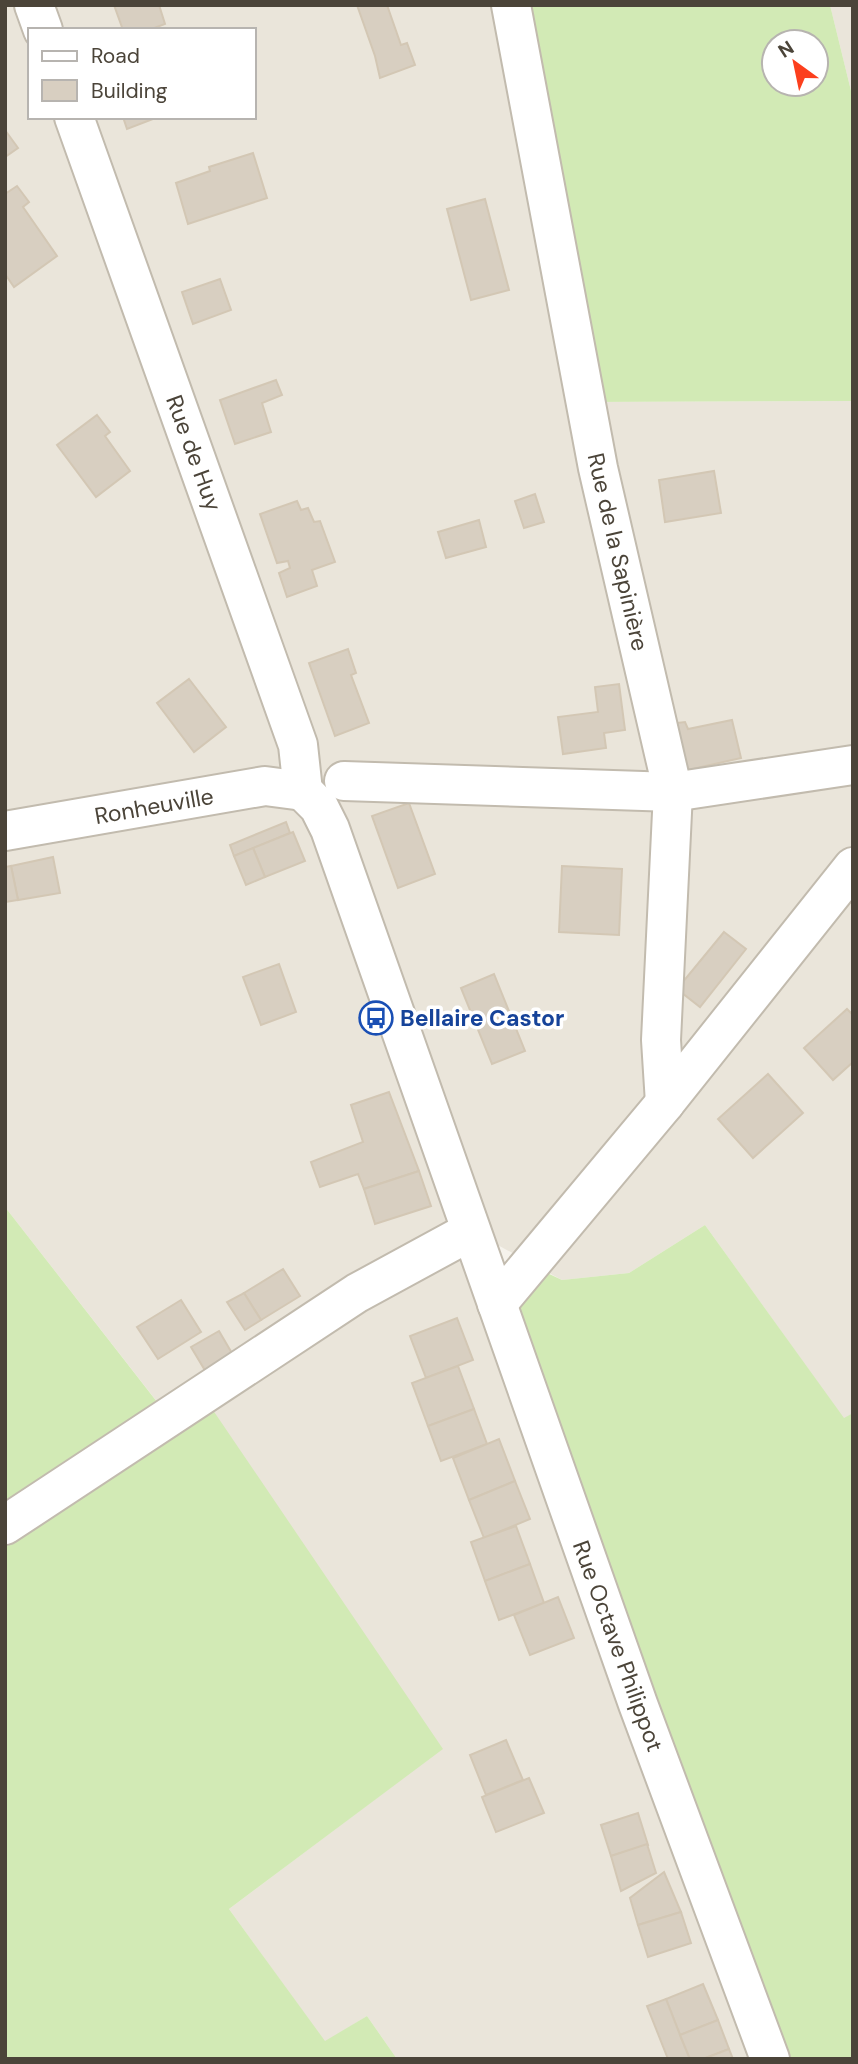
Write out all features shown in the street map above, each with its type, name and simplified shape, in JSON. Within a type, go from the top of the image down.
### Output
[{"type":"street","points":[[34,5],[42,28]]},
{"type":"street","name":"Rue de la Sapinière","points":[[510,5],[598,468],[673,792],[660,1040],[665,1103]]},
{"type":"street","name":"Rue de Huy","points":[[75,119],[298,745],[303,791]]},
{"type":"street","points":[[344,781],[673,792],[853,765]]},
{"type":"street","name":"Ronheuville","points":[[5,831],[265,786],[303,791]]},
{"type":"street","name":"Rue Octave Philippot","points":[[303,791],[320,807],[330,829],[638,1704],[770,2059]]},
{"type":"street","points":[[496,1304],[665,1103],[853,867]]},
{"type":"street","points":[[5,1525],[357,1293],[471,1231]]},
{"type":"shaded area","points":[[5,5],[511,5],[586,402],[853,401],[853,1413],[844,1419],[705,1225],[629,1273],[562,1280],[472,1231],[770,2059],[397,2059],[367,2016],[325,2042],[229,1909],[442,1749],[169,1417],[5,1207]]},
{"type":"shaded area","points":[[830,5],[853,5],[853,99]]},
{"type":"green space","points":[[511,5],[830,5],[853,99],[853,401],[586,402]]},
{"type":"green space","points":[[5,1207],[168,1416],[202,1394],[443,1749],[229,1909],[325,2041],[367,2016],[397,2059],[5,2059]]},
{"type":"green space","points":[[705,1225],[844,1418],[853,1413],[853,2059],[770,2059],[497,1304],[530,1265],[562,1280],[629,1273]]},
{"type":"building","points":[[114,5],[159,5],[165,24],[154,28],[122,28]]},
{"type":"building","points":[[357,5],[387,5],[401,45],[407,43],[415,65],[380,78]]},
{"type":"building","points":[[124,119],[153,119],[127,129]]},
{"type":"building","points":[[5,130],[18,148],[5,157]]},
{"type":"building","points":[[253,153],[267,198],[188,224],[176,183],[210,171],[209,167]]},
{"type":"building","points":[[17,186],[29,202],[23,207],[57,256],[14,287],[5,274],[5,194]]},
{"type":"building","points":[[485,199],[509,290],[471,300],[447,209]]},
{"type":"building","points":[[220,279],[231,310],[193,324],[182,292]]},
{"type":"building","points":[[276,380],[282,395],[262,403],[271,432],[235,444],[220,400]]},
{"type":"building","points":[[97,415],[110,432],[105,436],[130,471],[96,497],[57,445]]},
{"type":"building","points":[[714,471],[721,513],[665,522],[659,480]]},
{"type":"building","points":[[535,494],[544,522],[524,528],[515,501]]},
{"type":"building","points":[[297,501],[301,510],[308,508],[314,522],[320,521],[335,562],[312,570],[317,586],[287,597],[279,573],[290,568],[288,561],[277,563],[260,514]]},
{"type":"building","points":[[479,520],[486,547],[446,558],[438,532]]},
{"type":"building","points":[[348,649],[356,673],[351,675],[369,723],[335,736],[309,663]]},
{"type":"building","points":[[189,679],[226,727],[194,752],[157,703]]},
{"type":"building","points":[[619,684],[625,730],[604,733],[606,748],[563,754],[558,717],[598,712],[595,687]]},
{"type":"building","points":[[732,720],[741,758],[688,770],[676,723],[685,722],[688,729]]},
{"type":"building","points":[[409,803],[435,874],[398,888],[372,816]]},
{"type":"building","points":[[286,822],[290,833],[234,856],[230,845]]},
{"type":"building","points":[[293,832],[305,861],[265,877],[253,848]]},
{"type":"building","points":[[253,848],[265,877],[246,885],[234,856]]},
{"type":"building","points":[[53,857],[60,893],[18,900],[11,866]]},
{"type":"building","points":[[11,866],[18,900],[5,902],[5,867]]},
{"type":"building","points":[[562,866],[622,869],[619,935],[559,932]]},
{"type":"building","points":[[724,932],[746,949],[700,1007],[677,989]]},
{"type":"building","points":[[279,964],[296,1012],[261,1025],[243,977]]},
{"type":"building","points":[[494,974],[525,1051],[492,1064],[461,988]]},
{"type":"building","points":[[847,1009],[853,1015],[853,1062],[833,1080],[804,1048]]},
{"type":"building","points":[[768,1074],[803,1113],[753,1158],[718,1119]]},
{"type":"building","points":[[389,1092],[419,1171],[364,1189],[358,1174],[320,1187],[311,1162],[363,1142],[351,1105]]},
{"type":"building","points":[[419,1171],[431,1206],[375,1224],[364,1189]]},
{"type":"building","points":[[283,1269],[300,1296],[261,1320],[244,1293]]},
{"type":"building","points":[[244,1293],[261,1320],[245,1330],[227,1302]]},
{"type":"building","points":[[181,1300],[201,1332],[158,1359],[137,1327]]},
{"type":"building","points":[[457,1318],[473,1360],[426,1378],[410,1336]]},
{"type":"building","points":[[219,1331],[233,1355],[206,1372],[191,1347]]},
{"type":"building","points":[[458,1366],[474,1409],[428,1426],[412,1383]]},
{"type":"building","points":[[474,1409],[487,1444],[441,1461],[428,1426]]},
{"type":"building","points":[[499,1439],[515,1481],[469,1500],[453,1458]]},
{"type":"building","points":[[515,1481],[530,1519],[484,1538],[469,1500]]},
{"type":"building","points":[[516,1526],[530,1564],[485,1581],[471,1542]]},
{"type":"building","points":[[530,1564],[544,1603],[499,1620],[485,1581]]},
{"type":"building","points":[[558,1597],[574,1638],[530,1655],[514,1615]]},
{"type":"building","points":[[506,1740],[523,1780],[486,1795],[470,1755]]},
{"type":"building","points":[[529,1778],[544,1813],[496,1832],[482,1797]]},
{"type":"building","points":[[638,1813],[648,1845],[611,1856],[601,1825]]},
{"type":"building","points":[[647,1844],[656,1873],[621,1891],[611,1856]]},
{"type":"building","points":[[664,1872],[681,1912],[638,1925],[630,1898]]},
{"type":"building","points":[[681,1912],[691,1943],[648,1957],[638,1925]]},
{"type":"building","points":[[703,1984],[718,2020],[680,2035],[666,1999]]},
{"type":"building","points":[[666,1999],[690,2059],[668,2059],[647,2006]]},
{"type":"building","points":[[718,2020],[729,2049],[703,2059],[690,2059],[680,2035]]},
{"type":"building","points":[[729,2049],[733,2059],[703,2059]]},
{"type":"place","name":"Bellaire Castor","points":[[376,1018]]}]
